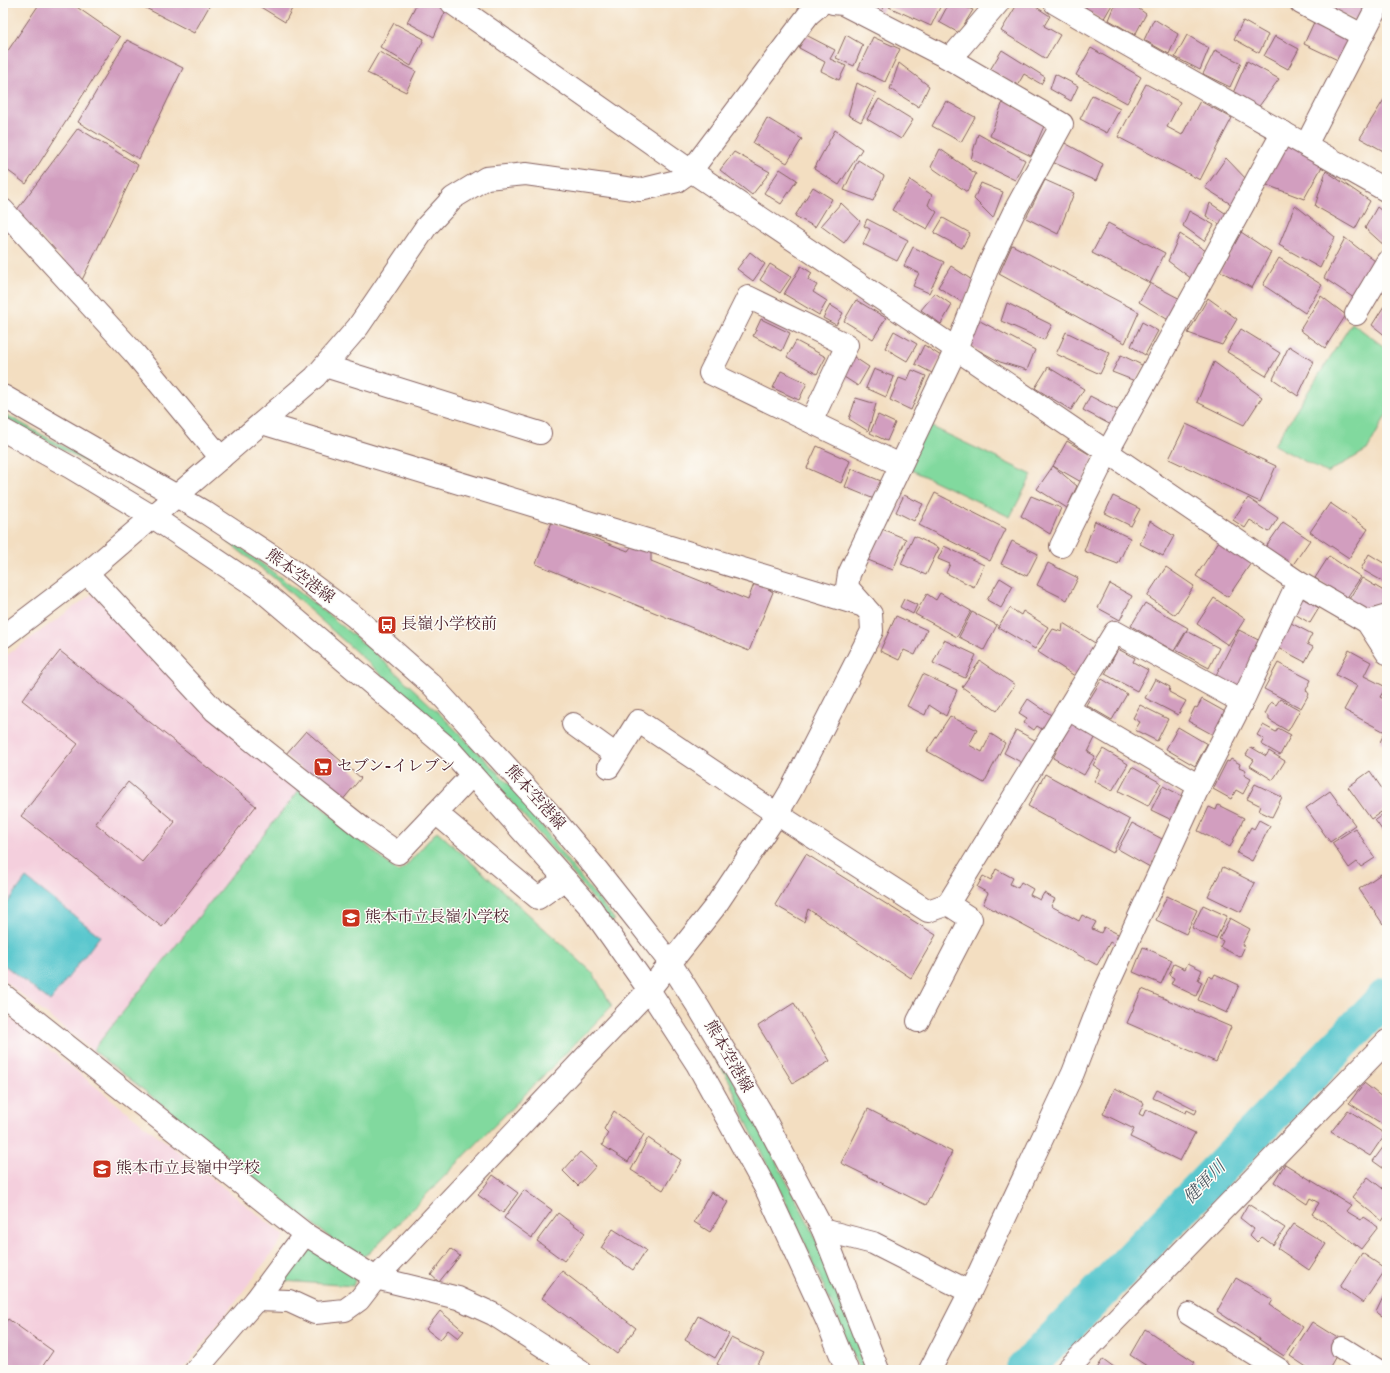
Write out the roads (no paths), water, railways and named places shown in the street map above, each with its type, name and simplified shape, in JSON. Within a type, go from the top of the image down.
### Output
[{"type":"street","points":[[452,3],[691,171],[1298,582],[1377,619],[1387,653]]},
{"type":"street","points":[[3,637],[87,572],[153,517],[315,377],[358,327],[426,227],[453,198],[486,178],[526,174],[640,190],[677,181],[691,171],[809,14],[822,3]]},
{"type":"street","points":[[256,1300],[289,1301],[315,1313],[345,1310],[359,1300],[376,1278],[649,990],[714,908],[777,814],[790,792],[872,630],[871,614],[847,587],[848,574],[956,349],[989,264],[1014,212],[1062,124],[950,59],[843,4],[833,3]]},
{"type":"street","points":[[950,59],[998,3]]},
{"type":"street","points":[[1055,3],[1133,49],[1387,191]]},
{"type":"street","points":[[1301,3],[1362,35]]},
{"type":"street","points":[[1306,145],[1379,3]]},
{"type":"street","points":[[1061,546],[1108,453],[1283,132]]},
{"type":"street","points":[[3,210],[135,354],[221,458]]},
{"type":"street","points":[[1356,314],[1387,262]]},
{"type":"street","points":[[810,422],[847,345],[748,297],[710,373],[810,422],[900,465]]},
{"type":"street","points":[[324,366],[540,433]]},
{"type":"street","name":"熊本空港線","points":[[3,396],[206,513],[293,571],[355,617],[432,685],[550,814],[594,866],[671,964],[700,1008],[761,1112],[823,1230],[878,1370]]},
{"type":"street","points":[[262,422],[864,606]]},
{"type":"street","name":"熊本空港線","points":[[3,430],[70,467],[153,517],[260,589],[450,750],[591,908],[649,990],[697,1064],[766,1189],[827,1321],[846,1370]]},
{"type":"street","points":[[87,572],[215,711],[362,828],[398,853],[472,775]]},
{"type":"street","points":[[930,1370],[970,1292],[1073,1073],[1104,993],[1199,786],[1242,702],[1298,582]]},
{"type":"street","points":[[573,724],[613,761],[638,721],[777,814],[928,911],[948,904],[1115,632],[1242,702]]},
{"type":"street","points":[[1068,709],[1199,786]]},
{"type":"street","points":[[436,813],[538,898],[564,879]]},
{"type":"street","points":[[918,1021],[971,919],[948,904]]},
{"type":"street","points":[[3,995],[305,1234],[376,1278],[458,1298],[494,1314],[580,1370]]},
{"type":"street","points":[[1067,1370],[1387,1040]]},
{"type":"street","points":[[823,1230],[873,1243],[970,1292]]},
{"type":"street","points":[[196,1370],[256,1300],[305,1234]]},
{"type":"street","points":[[1189,1314],[1280,1370]]},
{"type":"street","points":[[1342,1348],[1377,1370]]},
{"type":"water","points":[[26,878],[100,936],[50,1001],[3,964],[3,909]]},
{"type":"waterway","name":"健軍川","points":[[1024,1370],[1387,996]]},
{"type":"place","name":"長嶺小学校前","points":[[387,625]]},
{"type":"place","name":"セブン-イレブン","points":[[323,767]]},
{"type":"place","name":"熊本市立長嶺小学校","points":[[351,918]]},
{"type":"place","name":"熊本市立長嶺中学校","points":[[102,1169]]}]
